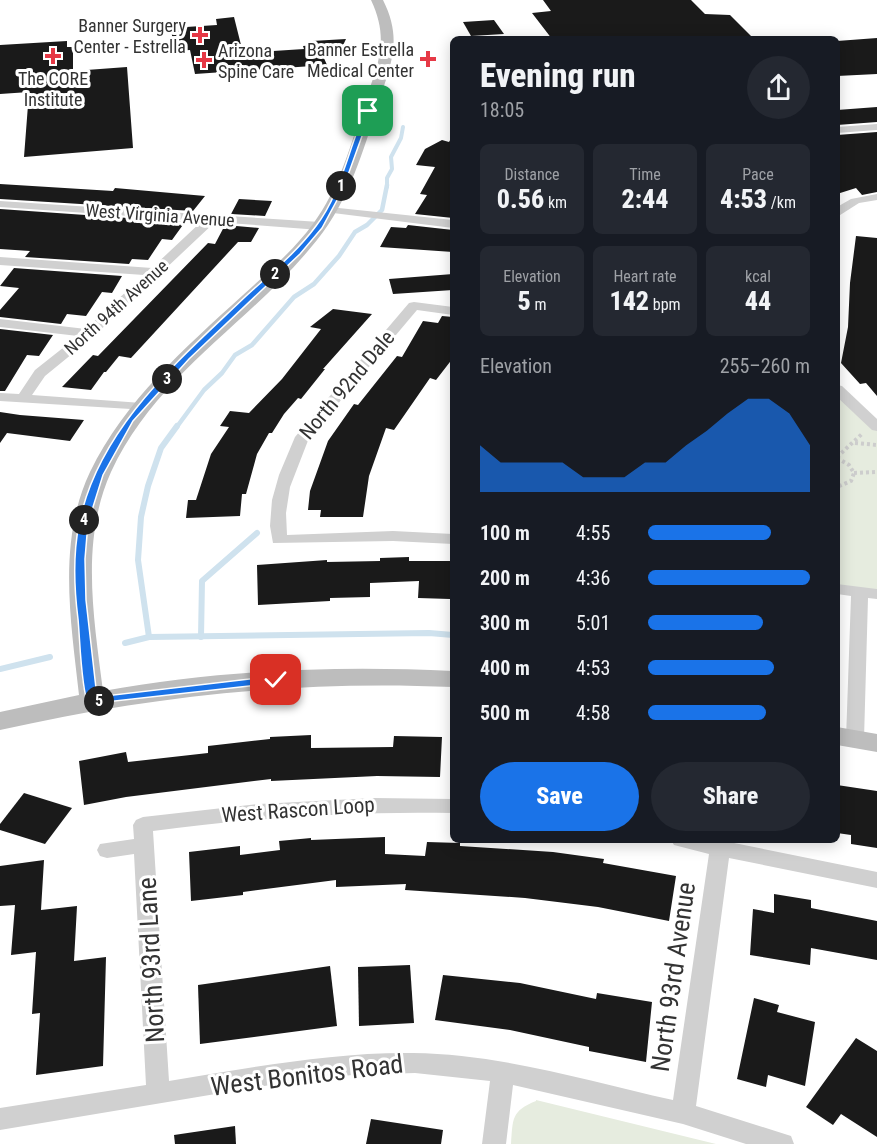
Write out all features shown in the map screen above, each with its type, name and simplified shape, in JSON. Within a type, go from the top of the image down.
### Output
[{"type":"street","points":[[92,702],[81,600],[80,559],[83,523],[99,475],[129,420],[186,358],[297,253],[320,226],[340,189],[387,59],[390,35],[388,24],[377,0]]},
{"type":"street","points":[[840,130],[877,127]]},
{"type":"street","points":[[840,210],[855,200],[877,197]]},
{"type":"street","name":"West Virginia Avenue","points":[[0,204],[320,226]]},
{"type":"street","points":[[329,210],[450,224]]},
{"type":"street","name":"North 94th Avenue","points":[[23,398],[40,373],[89,333],[213,218]]},
{"type":"street","points":[[0,261],[157,272]]},
{"type":"street","name":"North 92nd Dale","points":[[450,311],[414,306],[302,437],[283,481],[277,508],[279,540],[393,536],[450,539]]},
{"type":"street","points":[[0,323],[89,333]]},
{"type":"street","points":[[840,393],[871,430]]},
{"type":"street","points":[[0,397],[142,407]]},
{"type":"street","points":[[840,589],[868,593],[856,739]]},
{"type":"street","points":[[0,721],[92,702],[276,680],[377,676],[450,679]]},
{"type":"street","name":"West Rascon Loop","points":[[108,850],[144,835],[232,813],[333,805],[450,806]]},
{"type":"street","name":"North 93rd Lane","points":[[144,835],[158,1094]]},
{"type":"street","points":[[696,843],[877,880]]},
{"type":"street","name":"North 93rd Avenue","points":[[683,1113],[720,848]]},
{"type":"street","name":"West Bonitos Road","points":[[0,1119],[276,1074],[352,1065],[415,1063],[503,1072],[683,1113],[782,1144]]},
{"type":"street","points":[[494,1144],[503,1072]]},
{"type":"path","points":[[840,455],[871,430]]},
{"type":"path","points":[[855,442],[877,445]]},
{"type":"path","points":[[840,460],[849,465],[854,473]]},
{"type":"path","points":[[854,473],[877,472]]},
{"type":"path","points":[[840,486],[851,480],[854,473]]},
{"type":"shaded area","points":[[840,392],[877,427],[877,594],[840,589]]},
{"type":"shaded area","points":[[536,1101],[716,1144],[511,1144],[515,1117],[522,1108]]},
{"type":"building","points":[[543,0],[691,0],[705,14],[730,15],[751,36],[550,36],[532,13],[551,11]]},
{"type":"building","points":[[234,17],[243,53],[304,49],[303,46],[314,45],[312,41],[346,39],[338,56],[323,56],[327,65],[195,74],[190,50],[174,51],[171,28],[217,25],[216,19]]},
{"type":"building","points":[[494,20],[504,34],[471,36],[463,22]]},
{"type":"building","points":[[877,38],[877,74],[840,76],[840,41]]},
{"type":"building","points":[[67,41],[67,47],[73,47],[73,71],[127,67],[133,148],[24,157],[29,92],[0,94],[0,45]]},
{"type":"building","points":[[877,107],[877,122],[840,125],[840,110]]},
{"type":"building","points":[[877,132],[877,192],[862,195],[856,188],[840,193],[840,135]]},
{"type":"building","points":[[442,140],[450,140],[450,218],[415,214],[427,195],[420,194],[435,167],[416,165],[425,149]]},
{"type":"building","points":[[0,184],[113,191],[115,188],[205,196],[193,211],[0,199]]},
{"type":"building","points":[[239,199],[272,201],[265,216],[231,214]]},
{"type":"building","points":[[0,209],[185,222],[172,240],[162,239],[148,260],[132,259],[129,264],[25,257],[30,251],[0,249]]},
{"type":"building","points":[[225,225],[259,228],[251,242],[238,242],[131,358],[119,356],[91,390],[62,387],[93,355],[98,356],[208,243],[215,244]]},
{"type":"building","points":[[408,225],[450,230],[450,252],[380,247],[391,227],[406,228]]},
{"type":"building","points":[[856,236],[877,238],[877,396],[866,383],[860,384],[841,363],[848,327],[850,283]]},
{"type":"building","points":[[14,268],[122,276],[112,293],[102,292],[86,316],[67,314],[61,324],[0,317],[0,310],[19,288],[0,286]]},
{"type":"building","points":[[450,274],[450,290],[393,294],[389,279]]},
{"type":"building","points":[[333,309],[372,314],[323,369],[325,369],[301,399],[298,398],[284,414],[272,433],[269,433],[257,454],[246,494],[242,494],[240,516],[186,518],[188,500],[196,500],[211,454],[229,427],[220,426],[230,411],[249,413],[282,379],[321,329],[310,327]]},
{"type":"building","points":[[442,316],[450,317],[450,362],[436,380],[430,378],[394,430],[386,428],[369,476],[363,517],[320,517],[321,510],[308,510],[310,491],[328,441],[354,404],[358,405],[397,356],[402,357],[423,321],[438,323]]},
{"type":"building","points":[[0,329],[53,335],[39,356],[27,355],[5,391],[0,391]]},
{"type":"building","points":[[0,412],[84,420],[70,441],[7,433],[0,443]]},
{"type":"building","points":[[409,557],[409,561],[450,561],[450,599],[418,598],[419,581],[370,583],[370,597],[330,598],[330,601],[258,605],[257,565],[327,560],[327,562],[380,561],[380,558]]},
{"type":"building","points":[[311,735],[311,748],[393,747],[394,736],[442,737],[440,777],[377,776],[271,781],[271,779],[126,797],[84,805],[79,761],[126,752],[128,762],[208,753],[208,746],[270,739],[270,737]]},
{"type":"building","points":[[840,785],[877,791],[877,848],[851,844],[851,835],[840,833]]},
{"type":"building","points":[[24,793],[72,808],[45,844],[0,830],[0,824]]},
{"type":"building","points":[[385,837],[385,854],[425,856],[427,842],[460,843],[460,846],[553,852],[604,859],[603,863],[676,876],[669,921],[598,907],[525,898],[405,890],[406,884],[336,887],[336,880],[191,901],[189,852],[240,846],[240,855],[280,850],[279,841],[311,838],[311,840]]},
{"type":"building","points":[[44,860],[41,910],[77,906],[74,961],[106,957],[103,1066],[36,1075],[40,1013],[32,1014],[36,952],[11,955],[15,905],[0,906],[0,866]]},
{"type":"building","points":[[774,894],[811,900],[811,908],[877,921],[877,960],[811,948],[810,965],[750,955],[753,909],[774,913]]},
{"type":"building","points":[[410,965],[414,1023],[359,1026],[358,967]]},
{"type":"building","points":[[330,966],[337,1026],[200,1044],[198,985]]},
{"type":"building","points":[[443,975],[520,983],[596,999],[597,993],[652,1002],[646,1062],[589,1051],[589,1047],[510,1030],[435,1020]]},
{"type":"building","points":[[754,998],[779,1005],[777,1012],[815,1022],[805,1086],[768,1075],[766,1087],[737,1079]]},
{"type":"building","points":[[856,1038],[877,1051],[877,1137],[841,1114],[833,1125],[806,1107]]},
{"type":"building","points":[[371,1119],[443,1130],[441,1144],[366,1144]]},
{"type":"building","points":[[235,1126],[236,1144],[175,1144],[174,1135]]},
{"type":"waterway","points":[[387,185],[387,178],[392,169],[391,157],[401,138],[403,127]]},
{"type":"waterway","points":[[176,428],[204,390],[222,373],[235,355],[252,345],[294,297],[314,284],[339,256],[355,232],[367,225],[382,210],[387,185]]},
{"type":"waterway","points":[[149,637],[138,560],[141,517],[148,486],[161,448],[177,426]]},
{"type":"waterway","points":[[201,636],[202,581],[257,533]]},
{"type":"waterway","points":[[201,636],[429,633],[450,635]]},
{"type":"waterway","points":[[149,637],[201,636]]},
{"type":"waterway","points":[[125,643],[149,637]]},
{"type":"waterway","points":[[0,669],[50,657]]},
{"type":"place","name":"Banner Surgery Center - Estrella","points":[[200,35]]},
{"type":"place","name":"The CORE Institute","points":[[53,56]]},
{"type":"place","name":"Banner Estrella Medical Center","points":[[428,59]]},
{"type":"place","name":"Arizona Spine Care","points":[[204,60]]},
{"type":"route","points":[[276,680],[141,694],[92,702],[81,600],[80,559],[83,523],[99,475],[129,420],[186,358],[297,253],[320,226],[340,189],[368,111]]}]
